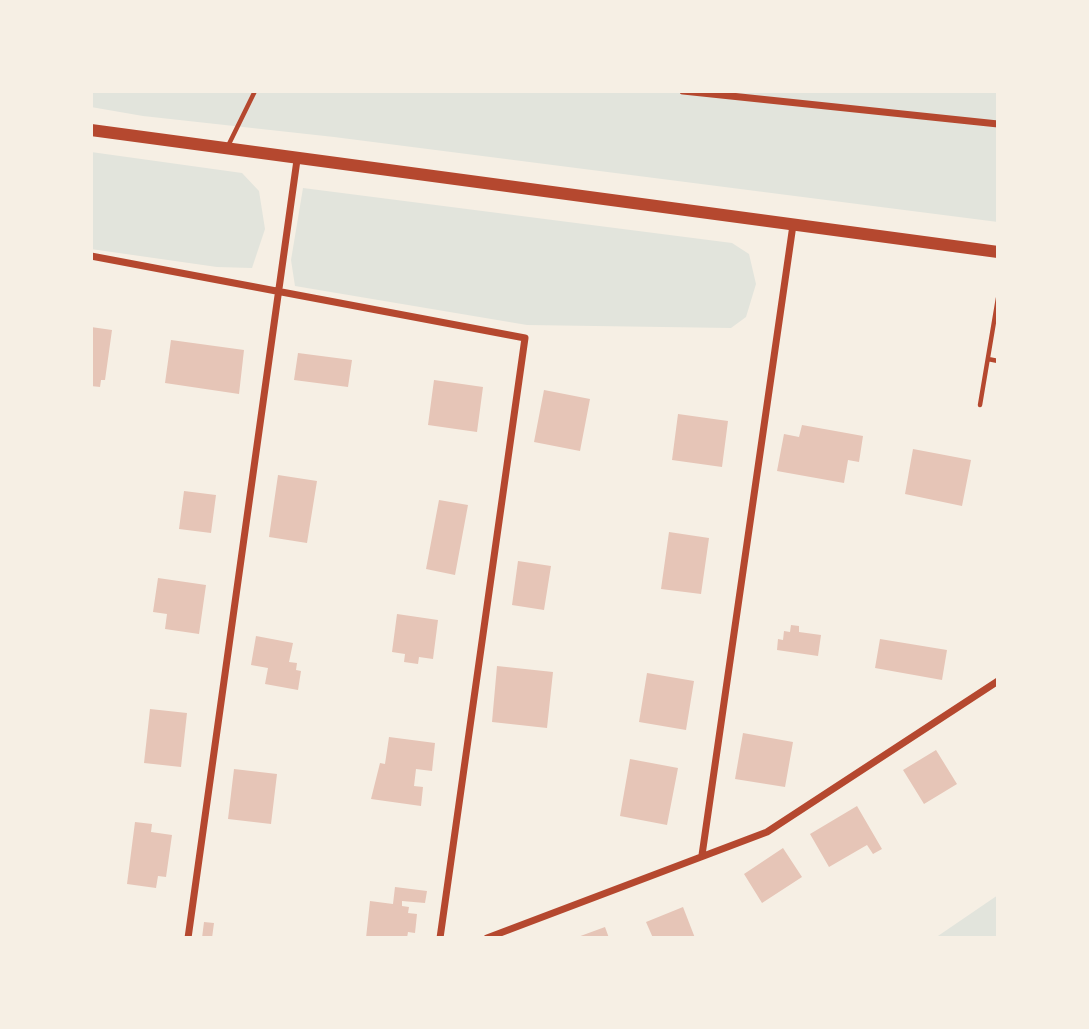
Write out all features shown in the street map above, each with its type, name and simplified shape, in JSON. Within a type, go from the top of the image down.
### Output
[{"type":"street","points":[[683,91],[998,124]]},
{"type":"street","points":[[91,130],[297,160],[998,251]]},
{"type":"street","points":[[188,938],[276,291],[297,160]]},
{"type":"street","points":[[702,855],[793,225]]},
{"type":"street","points":[[91,256],[525,338],[440,938]]},
{"type":"street","points":[[487,938],[767,832],[998,681]]},
{"type":"lane","points":[[227,148],[255,91]]},
{"type":"lane","points":[[980,405],[998,298]]},
{"type":"lane","points":[[988,359],[998,361]]},
{"type":"shaded area","points":[[91,91],[998,91],[998,222],[334,137],[143,116],[91,107]]},
{"type":"shaded area","points":[[91,152],[242,173],[259,191],[265,229],[252,268],[217,267],[91,249]]},
{"type":"shaded area","points":[[303,188],[732,243],[749,254],[756,284],[746,317],[731,328],[527,325],[295,286],[291,260]]},
{"type":"shaded area","points":[[998,895],[998,938],[935,938]]},
{"type":"building","points":[[91,327],[112,330],[105,380],[101,380],[100,387],[91,386]]},
{"type":"building","points":[[171,340],[244,350],[239,394],[165,383]]},
{"type":"building","points":[[298,353],[352,360],[348,387],[294,380]]},
{"type":"building","points":[[434,380],[483,387],[477,432],[428,425]]},
{"type":"building","points":[[544,390],[590,399],[580,451],[534,442]]},
{"type":"building","points":[[678,414],[728,421],[722,467],[672,460]]},
{"type":"building","points":[[802,425],[863,436],[859,462],[848,460],[844,483],[777,471],[784,434],[799,437]]},
{"type":"building","points":[[913,449],[971,460],[962,506],[905,494]]},
{"type":"building","points":[[278,475],[317,481],[307,543],[269,537]]},
{"type":"building","points":[[184,491],[216,495],[211,533],[179,529]]},
{"type":"building","points":[[439,500],[468,505],[455,575],[426,569]]},
{"type":"building","points":[[669,532],[709,538],[701,594],[661,589]]},
{"type":"building","points":[[518,561],[551,566],[544,610],[512,605]]},
{"type":"building","points":[[158,578],[206,585],[199,634],[165,629],[167,614],[153,612]]},
{"type":"building","points":[[397,614],[438,620],[433,659],[419,657],[418,664],[404,662],[405,654],[392,652]]},
{"type":"building","points":[[791,625],[799,626],[799,632],[821,635],[818,656],[777,650],[778,639],[783,640],[784,631],[790,632]]},
{"type":"building","points":[[256,636],[293,643],[289,662],[297,663],[296,670],[301,671],[298,690],[265,684],[268,668],[251,665]]},
{"type":"building","points":[[880,639],[947,650],[942,680],[875,668]]},
{"type":"building","points":[[497,666],[553,672],[547,728],[492,722]]},
{"type":"building","points":[[647,673],[694,681],[686,730],[639,722]]},
{"type":"building","points":[[150,709],[187,713],[181,767],[144,763]]},
{"type":"building","points":[[743,733],[793,742],[785,787],[735,779]]},
{"type":"building","points":[[389,737],[435,743],[432,771],[416,769],[414,786],[423,787],[421,806],[371,799],[380,763],[385,764]]},
{"type":"building","points":[[936,750],[957,784],[924,804],[903,770]]},
{"type":"building","points":[[630,759],[678,768],[667,825],[620,816]]},
{"type":"building","points":[[234,769],[277,774],[271,824],[228,819]]},
{"type":"building","points":[[857,806],[882,849],[873,854],[867,845],[829,867],[810,834]]},
{"type":"building","points":[[135,822],[152,824],[151,832],[172,835],[166,877],[158,876],[156,888],[127,884]]},
{"type":"building","points":[[783,848],[802,877],[762,903],[744,874]]},
{"type":"building","points":[[395,887],[427,891],[425,903],[402,901],[402,906],[409,907],[408,913],[417,914],[415,933],[408,932],[407,938],[366,938],[370,901],[393,904]]},
{"type":"building","points":[[683,907],[695,938],[653,938],[646,922]]},
{"type":"building","points":[[204,922],[214,923],[212,938],[202,938]]},
{"type":"building","points":[[605,927],[609,938],[575,938]]}]
